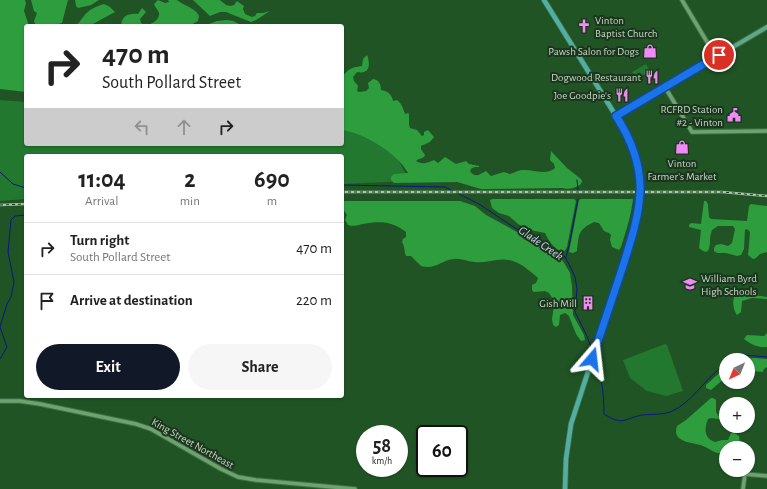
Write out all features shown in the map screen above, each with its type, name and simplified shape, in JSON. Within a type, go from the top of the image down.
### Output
[{"type":"main road","points":[[544,0],[616,116],[631,144],[639,176],[640,194],[639,210],[634,231],[574,414],[568,439],[565,489]]},
{"type":"main road","points":[[616,116],[767,27]]},
{"type":"street","points":[[682,0],[716,57]]},
{"type":"street","points":[[665,87],[693,132],[767,132]]},
{"type":"street","name":"King Street Northeast","points":[[0,401],[11,400],[34,403],[105,416],[136,424],[151,429],[221,470],[238,477],[355,489]]},
{"type":"street","points":[[743,489],[745,474],[767,476]]},
{"type":"green space","points":[[0,0],[25,0],[26,3],[24,11],[28,24],[24,24],[24,92],[0,89]]},
{"type":"green space","points":[[31,0],[68,0],[62,23],[35,24],[34,21],[37,13],[34,11]]},
{"type":"green space","points":[[75,0],[99,0],[91,5],[78,8]]},
{"type":"green space","points":[[158,0],[165,3],[169,2],[168,0],[177,0],[197,13],[199,16],[198,21],[193,24],[150,24],[155,22],[159,16],[154,4]]},
{"type":"green space","points":[[193,0],[220,0],[226,5],[230,6],[234,5],[237,1],[244,6],[243,9],[245,14],[252,17],[257,13],[270,11],[251,22],[226,12],[220,12],[210,16]]},
{"type":"green space","points":[[104,4],[115,12],[93,24],[78,24],[88,12]]},
{"type":"green space","points":[[142,8],[146,12],[140,19],[141,23],[143,24],[122,24],[126,16],[138,14]]},
{"type":"green space","points":[[227,20],[239,24],[209,24],[217,21]]},
{"type":"green space","points":[[367,55],[369,67],[366,71],[357,72],[353,77],[358,86],[357,91],[366,91],[369,88],[368,83],[373,79],[377,80],[380,84],[381,90],[386,91],[392,97],[393,101],[397,100],[403,108],[405,114],[409,114],[410,128],[417,130],[422,136],[424,135],[424,132],[428,130],[434,137],[430,142],[421,146],[421,149],[425,155],[416,161],[425,163],[434,160],[438,163],[445,157],[456,164],[466,161],[469,164],[479,166],[471,169],[470,171],[474,175],[478,175],[486,171],[491,176],[504,172],[510,174],[520,170],[548,172],[555,168],[554,164],[550,160],[551,151],[567,168],[581,179],[581,184],[569,189],[481,189],[457,182],[394,183],[391,180],[391,177],[394,174],[408,173],[397,159],[370,140],[360,135],[344,130],[344,75],[350,69],[362,66],[363,59]]},
{"type":"green space","points":[[646,64],[650,71],[637,79],[632,72]]},
{"type":"green space","points":[[0,100],[24,102],[24,146],[344,146],[344,123],[393,151],[410,181],[344,184],[344,154],[24,154],[24,199],[0,201]]},
{"type":"green space","points":[[574,199],[576,201],[567,247],[564,252],[553,245],[545,233],[530,230],[518,224],[509,216],[499,213],[492,208],[490,200]]},
{"type":"green space","points":[[633,199],[628,223],[619,250],[612,247],[610,240],[611,235],[604,231],[599,223],[594,222],[585,227],[580,233],[577,251],[573,253],[569,252],[579,200]]},
{"type":"green space","points":[[344,201],[460,201],[475,206],[486,215],[519,233],[525,240],[536,243],[563,261],[570,273],[573,315],[584,335],[585,340],[581,341],[576,334],[569,316],[565,313],[560,315],[559,325],[556,327],[553,325],[553,299],[549,293],[545,291],[534,292],[532,290],[532,285],[536,283],[538,278],[514,261],[503,259],[472,262],[457,259],[449,260],[431,267],[421,266],[411,256],[406,256],[402,242],[406,237],[406,232],[401,228],[391,224],[375,222],[354,226],[348,225],[345,220],[347,215],[344,211]]},
{"type":"green space","points":[[704,201],[708,204],[709,217],[711,219],[747,221],[749,206],[751,204],[767,206],[767,252],[760,254],[753,259],[748,255],[750,232],[747,229],[745,230],[744,249],[741,255],[737,256],[726,253],[717,253],[714,251],[716,245],[721,244],[728,246],[732,243],[735,229],[733,226],[718,226],[712,230],[710,246],[707,252],[702,251],[699,248],[701,230],[689,227],[689,225],[691,223],[701,224]]},
{"type":"green space","points":[[738,293],[767,297],[767,299],[752,298],[742,301],[741,312],[737,315],[733,303],[735,295]]},
{"type":"green space","points":[[767,333],[767,347],[755,345],[744,339],[747,335],[764,336]]},
{"type":"green space","points":[[665,344],[667,345],[683,391],[666,396],[647,391],[630,378],[623,360]]},
{"type":"green space","points":[[755,358],[767,359],[767,367],[763,372],[755,371]]},
{"type":"green space","points":[[719,373],[719,383],[711,390],[706,388],[706,385]]},
{"type":"green space","points":[[711,398],[713,398],[716,400],[716,412],[719,419],[708,419],[706,426],[707,436],[715,442],[722,440],[728,440],[731,433],[734,433],[739,436],[740,441],[719,441],[719,453],[703,446],[684,441],[677,436],[676,432],[677,426]]},
{"type":"waterway","name":"Glade Creek","points":[[0,172],[13,184],[24,187]]},
{"type":"waterway","points":[[577,180],[578,190]]},
{"type":"waterway","name":"Glade Creek","points":[[344,185],[445,187],[479,204],[515,228],[549,246],[565,257],[575,277],[577,289],[575,312],[593,352]]},
{"type":"waterway","points":[[566,257],[578,199]]},
{"type":"waterway","points":[[0,359],[7,347],[0,327],[7,304],[11,297],[14,282],[8,252],[11,220],[15,216],[24,215]]},
{"type":"waterway","name":"Glade Creek","points":[[755,356],[767,357]]},
{"type":"waterway","name":"Glade Creek","points":[[595,358],[602,386],[604,414],[619,421],[642,415],[667,413],[678,408],[686,403],[719,369]]},
{"type":"railway","points":[[344,192],[722,192],[767,196]]},
{"type":"railway","points":[[0,205],[24,204]]},
{"type":"place","name":"Vinton Baptist Church","points":[[584,26]]},
{"type":"place","name":"Pawsh Salon for Dogs","points":[[650,51]]},
{"type":"place","name":"Dogwood Restaurant","points":[[652,77]]},
{"type":"place","name":"Joe Goodpie's","points":[[622,95]]},
{"type":"place","name":"RCFRD Station #2 - Vinton","points":[[734,115]]},
{"type":"place","name":"Vinton Farmer's Market","points":[[682,147]]},
{"type":"place","name":"William Byrd High Schools","points":[[690,284]]},
{"type":"place","name":"Gish Mill","points":[[588,303]]},
{"type":"route","points":[[592,359],[634,231],[640,199],[639,176],[633,148],[616,116],[719,55]]}]
